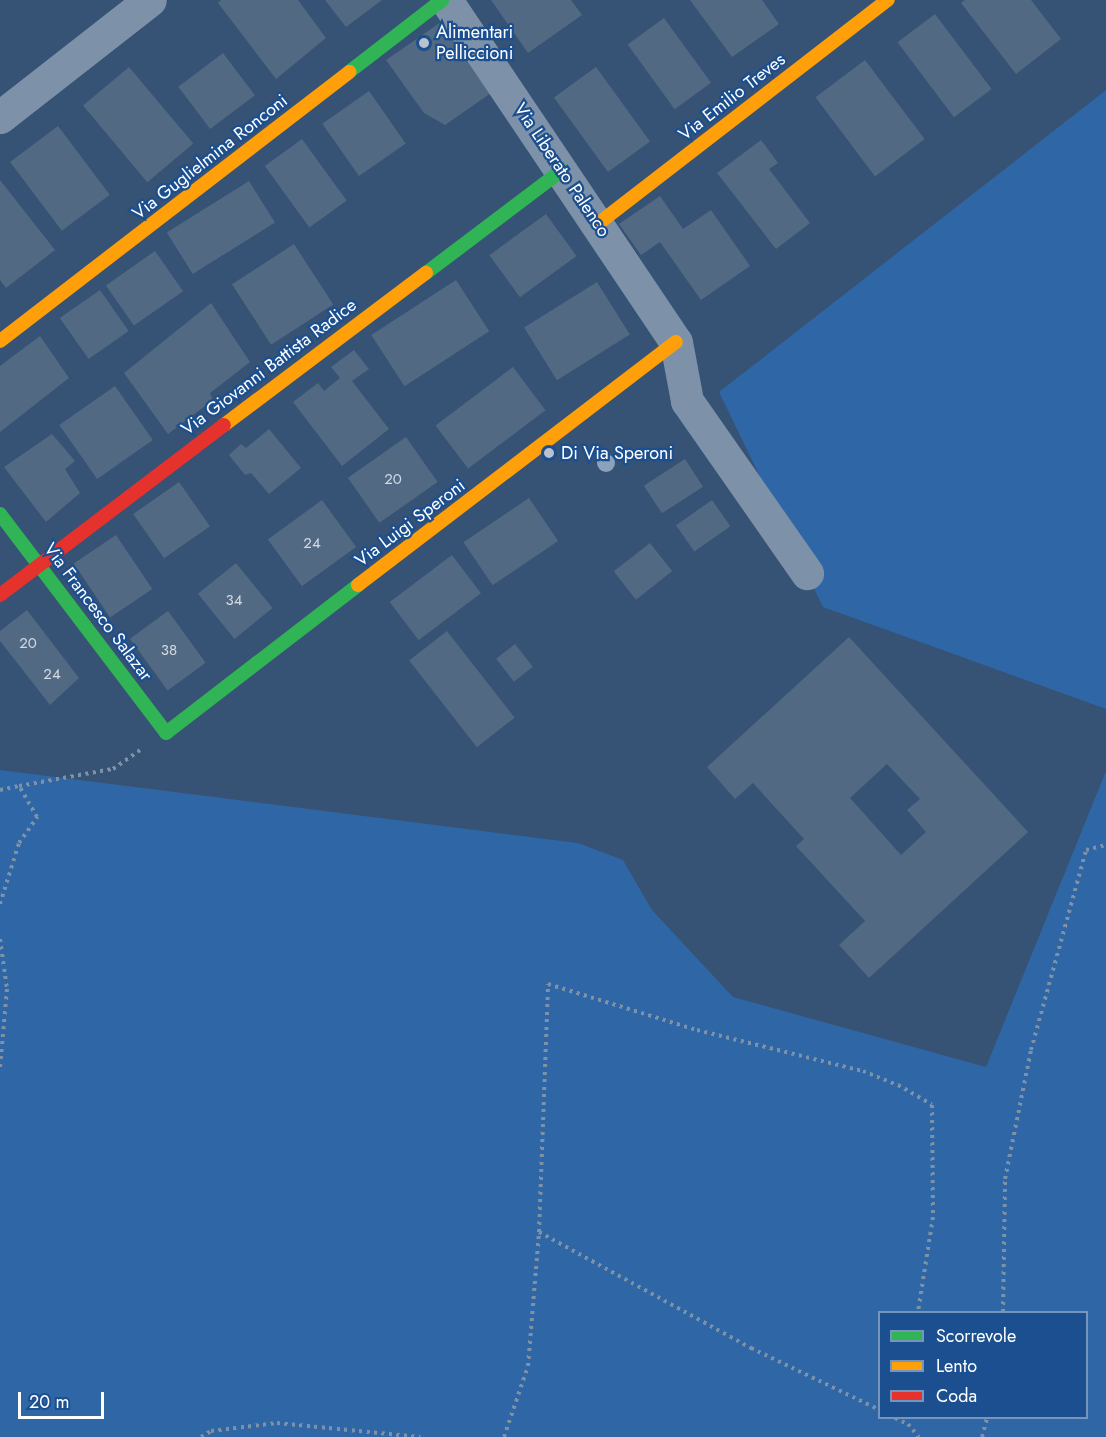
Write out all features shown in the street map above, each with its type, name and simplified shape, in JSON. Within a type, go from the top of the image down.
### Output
[{"type":"street","points":[[0,117],[150,0]]},
{"type":"street","name":"Via Guglielmina Ronconi","points":[[0,342],[442,0]]},
{"type":"street","name":"Via Liberato Palenco","points":[[446,0],[599,223],[676,342]]},
{"type":"street","name":"Via Emilio Treves","points":[[599,223],[888,0]]},
{"type":"street","name":"Via Giovanni Battista Radice","points":[[0,595],[39,563],[562,170]]},
{"type":"street","points":[[676,342],[687,401],[807,573]]},
{"type":"street","name":"Via Luigi Speroni","points":[[166,733],[676,342]]},
{"type":"street","name":"Via Francesco Salazar","points":[[0,514],[166,733]]},
{"type":"path","points":[[0,790],[113,769],[166,733]]},
{"type":"path","points":[[0,903],[19,843],[38,817],[19,786]]},
{"type":"path","points":[[1003,1311],[1005,1179],[1031,1050],[1086,850],[1106,845]]},
{"type":"path","points":[[0,939],[7,989],[0,1068]]},
{"type":"path","points":[[504,1437],[528,1366],[539,1232],[548,984],[697,1030],[863,1071],[898,1085],[932,1106],[933,1217],[918,1311]]},
{"type":"path","points":[[539,1232],[751,1348],[878,1410]]},
{"type":"path","points":[[897,1419],[908,1424],[919,1437]]},
{"type":"path","points":[[908,1424],[909,1419]]},
{"type":"path","points":[[982,1437],[987,1419]]},
{"type":"path","points":[[201,1437],[211,1431],[277,1423],[420,1437]]},
{"type":"shaded area","points":[[1106,90],[1106,709],[823,607],[719,392]]},
{"type":"shaded area","points":[[0,770],[578,843],[623,860],[652,910],[733,997],[986,1067],[1106,771],[1106,1437],[0,1437]]},
{"type":"building","points":[[221,0],[298,0],[326,38],[276,79],[218,3]]},
{"type":"building","points":[[325,0],[382,0],[346,27]]},
{"type":"building","points":[[491,0],[571,0],[582,15],[528,53]]},
{"type":"building","points":[[690,0],[762,0],[779,24],[732,57]]},
{"type":"building","points":[[965,0],[1031,0],[1061,39],[1016,74],[961,3]]},
{"type":"building","points":[[935,14],[992,89],[954,117],[897,42]]},
{"type":"building","points":[[664,18],[711,83],[675,109],[628,44]]},
{"type":"building","points":[[444,20],[494,91],[445,125],[424,113],[386,60]]},
{"type":"building","points":[[223,53],[255,95],[210,129],[178,87]]},
{"type":"building","points":[[865,60],[925,139],[875,176],[815,97]]},
{"type":"building","points":[[129,67],[193,144],[147,182],[83,106]]},
{"type":"building","points":[[596,67],[650,141],[608,172],[554,98]]},
{"type":"building","points":[[369,91],[406,143],[359,176],[322,124]]},
{"type":"building","points":[[58,126],[110,195],[62,231],[10,162]]},
{"type":"building","points":[[302,139],[347,200],[309,228],[265,166]]},
{"type":"building","points":[[761,140],[778,163],[769,169],[810,223],[776,249],[717,173]]},
{"type":"building","points":[[0,180],[55,250],[6,288],[0,280]]},
{"type":"building","points":[[249,181],[275,223],[193,274],[167,232]]},
{"type":"building","points":[[660,196],[683,229],[711,210],[750,266],[701,300],[660,242],[641,255],[619,224]]},
{"type":"building","points":[[546,214],[577,256],[520,297],[489,255]]},
{"type":"building","points":[[294,244],[333,304],[271,345],[232,284]]},
{"type":"building","points":[[155,251],[183,291],[134,326],[106,285]]},
{"type":"building","points":[[456,280],[489,331],[405,386],[371,335]]},
{"type":"building","points":[[597,282],[630,335],[557,380],[524,328]]},
{"type":"building","points":[[100,290],[129,331],[89,359],[60,318]]},
{"type":"building","points":[[211,303],[250,362],[210,393],[213,400],[168,434],[124,373]]},
{"type":"building","points":[[40,336],[69,378],[0,432],[0,366]]},
{"type":"building","points":[[354,350],[369,369],[352,381],[389,429],[342,466],[293,402],[318,383],[324,391],[340,378],[331,367]]},
{"type":"building","points":[[513,367],[545,410],[468,469],[436,425]]},
{"type":"building","points":[[115,386],[153,440],[97,479],[59,425]]},
{"type":"building","points":[[269,429],[301,468],[269,494],[251,473],[245,475],[229,455],[241,444],[246,448]]},
{"type":"building","points":[[52,434],[75,461],[65,469],[80,493],[46,522],[4,467]]},
{"type":"building","points":[[406,437],[438,482],[379,523],[348,478]]},
{"type":"building","points":[[685,459],[703,487],[662,513],[644,486]]},
{"type":"building","points":[[179,482],[210,526],[164,558],[133,514]]},
{"type":"building","points":[[529,498],[558,541],[493,585],[464,542]]},
{"type":"building","points":[[322,500],[356,547],[302,586],[268,539]]},
{"type":"building","points":[[712,500],[730,526],[694,551],[676,525]]},
{"type":"building","points":[[116,535],[152,589],[110,617],[74,564]]},
{"type":"building","points":[[650,543],[672,571],[636,600],[614,571]]},
{"type":"building","points":[[452,555],[481,593],[419,640],[390,602]]},
{"type":"building","points":[[236,563],[273,608],[234,639],[198,594]]},
{"type":"building","points":[[27,610],[79,678],[50,705],[0,641],[0,631]]},
{"type":"building","points":[[168,611],[206,663],[168,690],[130,639]]},
{"type":"building","points":[[447,631],[515,718],[477,747],[409,661]]},
{"type":"building","points":[[849,637],[1028,832],[869,978],[839,945],[865,921],[796,846],[804,839],[753,783],[735,799],[707,767]],"holes":[[[887,764],[920,799],[907,810],[926,832],[901,855],[850,798]]]},
{"type":"building","points":[[515,644],[533,667],[514,682],[496,659]]},
{"type":"traffic: fast","points":[[349,72],[442,0]]},
{"type":"traffic: fast","points":[[426,273],[562,170]]},
{"type":"traffic: fast","points":[[0,514],[166,733],[358,585]]},
{"type":"traffic: slow","points":[[599,223],[888,0]]},
{"type":"traffic: slow","points":[[0,341],[349,72]]},
{"type":"traffic: slow","points":[[224,425],[426,273]]},
{"type":"traffic: slow","points":[[358,585],[676,342]]},
{"type":"traffic: jam","points":[[0,595],[224,425]]},
{"type":"place","name":"Alimentari Pelliccioni","points":[[424,43]]},
{"type":"place","name":"Di Via Speroni","points":[[549,453]]}]
